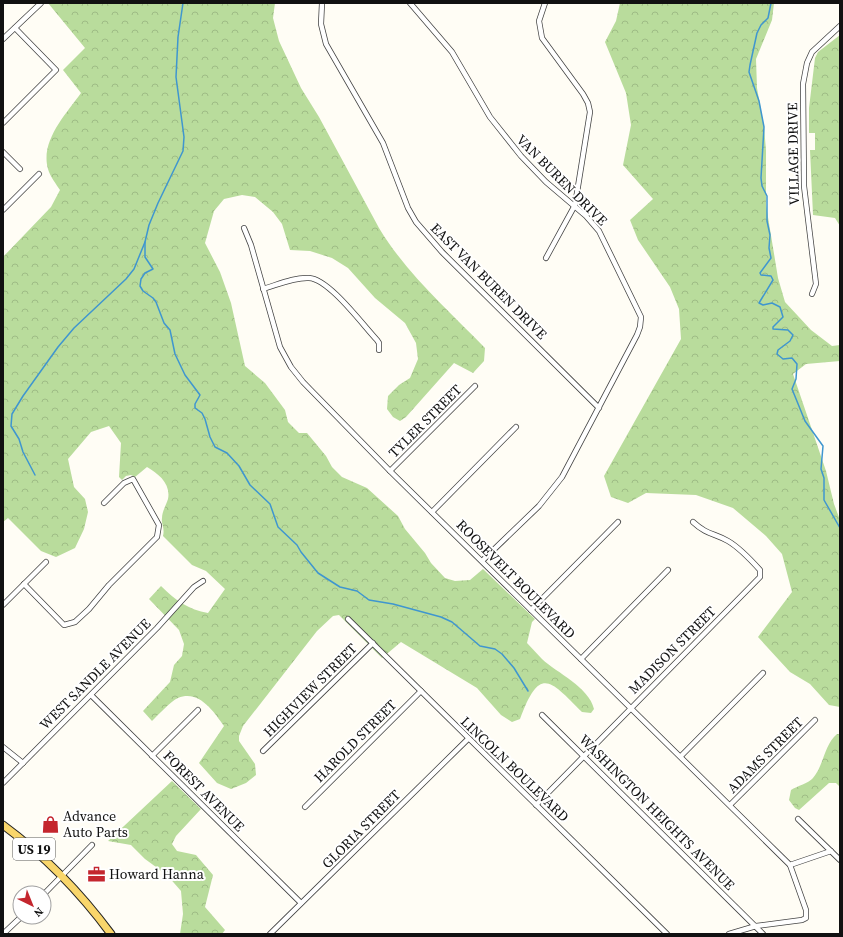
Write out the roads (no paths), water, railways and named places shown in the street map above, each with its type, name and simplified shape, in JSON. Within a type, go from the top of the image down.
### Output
[{"type":"main road","name":"US 19","points":[[3,825],[33,848],[62,875],[83,898],[110,934]]},
{"type":"street","points":[[3,40],[41,3]]},
{"type":"street","name":"EAST VAN BUREN DRIVE","points":[[322,3],[321,24],[326,44],[383,143],[408,208],[416,222],[438,248],[599,408]]},
{"type":"street","name":"VAN BUREN DRIVE","points":[[410,3],[452,52],[486,110],[504,137],[534,170],[574,205],[599,231],[636,306],[641,322],[636,335],[599,408]]},
{"type":"street","points":[[545,3],[539,21],[542,38],[583,94],[589,107],[574,205],[546,258]]},
{"type":"street","name":"VILLAGE DRIVE","points":[[812,294],[816,284],[804,186],[803,84],[807,63],[812,52],[840,26]]},
{"type":"street","points":[[3,123],[56,70],[15,28]]},
{"type":"street","points":[[3,152],[20,169]]},
{"type":"street","points":[[3,210],[39,174]]},
{"type":"street","name":"ROOSEVELT BOULEVARD","points":[[244,228],[280,347],[291,367],[308,388],[390,471],[790,865],[806,910],[806,918],[802,920],[756,926]]},
{"type":"street","points":[[263,289],[300,278],[319,280],[335,294],[377,340],[379,343],[379,350]]},
{"type":"street","name":"TYLER STREET","points":[[390,471],[475,386]]},
{"type":"street","points":[[482,561],[539,506],[558,483],[599,408]]},
{"type":"street","points":[[432,512],[516,427]]},
{"type":"street","points":[[24,584],[64,624],[75,622],[89,609],[109,585],[157,537],[159,525],[133,479],[124,483],[104,503]]},
{"type":"street","points":[[531,610],[618,522]]},
{"type":"street","name":"MADISON STREET","points":[[536,805],[760,576],[760,570],[736,547],[725,539],[708,534],[693,522]]},
{"type":"street","points":[[3,605],[46,562]]},
{"type":"street","points":[[581,659],[668,570]]},
{"type":"street","name":"WEST SANDLE AVENUE","points":[[3,783],[157,628],[194,587],[203,581]]},
{"type":"street","name":"LINCOLN BOULEVARD","points":[[348,618],[468,739],[667,934]]},
{"type":"street","name":"HIGHVIEW STREET","points":[[263,751],[373,643]]},
{"type":"street","points":[[681,756],[763,673]]},
{"type":"street","name":"HAROLD STREET","points":[[305,807],[421,691]]},
{"type":"street","name":"FOREST AVENUE","points":[[91,695],[301,903]]},
{"type":"street","points":[[152,756],[198,710]]},
{"type":"street","name":"WASHINGTON HEIGHTS AVENUE","points":[[542,714],[763,934]]},
{"type":"street","name":"ADAMS STREET","points":[[730,805],[815,720]]},
{"type":"street","name":"GLORIA STREET","points":[[270,934],[468,739]]},
{"type":"street","points":[[3,747],[23,763]]},
{"type":"street","points":[[798,819],[840,860]]},
{"type":"street","points":[[52,886],[92,845]]},
{"type":"street","points":[[790,865],[830,851]]},
{"type":"street","points":[[3,934],[13,925]]},
{"type":"street","points":[[729,934],[756,926]]},
{"type":"waterway","points":[[183,3],[178,37],[176,77],[184,137],[183,151],[149,225],[145,242],[145,257],[153,269],[145,273],[141,279],[140,286],[143,291],[156,302],[164,323],[170,330],[175,354],[185,375],[200,395],[195,404],[195,408],[202,413],[215,447],[227,453],[239,466],[250,485],[270,504],[278,527],[297,545],[318,573],[340,587],[357,591],[369,600],[393,604],[441,617],[452,622],[480,646],[495,649],[502,654],[514,668],[528,691]]},
{"type":"waterway","points":[[771,3],[768,18],[761,25],[757,33],[749,72],[759,101],[764,127],[761,178],[762,186],[767,196],[767,221],[770,235],[769,248],[771,258],[760,273],[761,275],[771,276],[773,280],[759,303],[763,305],[772,303],[780,307],[783,317],[773,327],[773,329],[788,330],[793,335],[790,341],[778,350],[777,354],[783,359],[792,358],[797,364],[796,379],[792,389],[805,421],[823,446],[821,469],[824,478],[824,500],[840,528]]},
{"type":"waterway","points":[[35,475],[23,452],[19,439],[11,426],[12,414],[58,347],[74,328],[126,279],[134,269],[145,242]]},
{"type":"place","name":"Advance Auto Parts","points":[[50,824]]},
{"type":"place","name":"Howard Hanna","points":[[96,874]]}]
